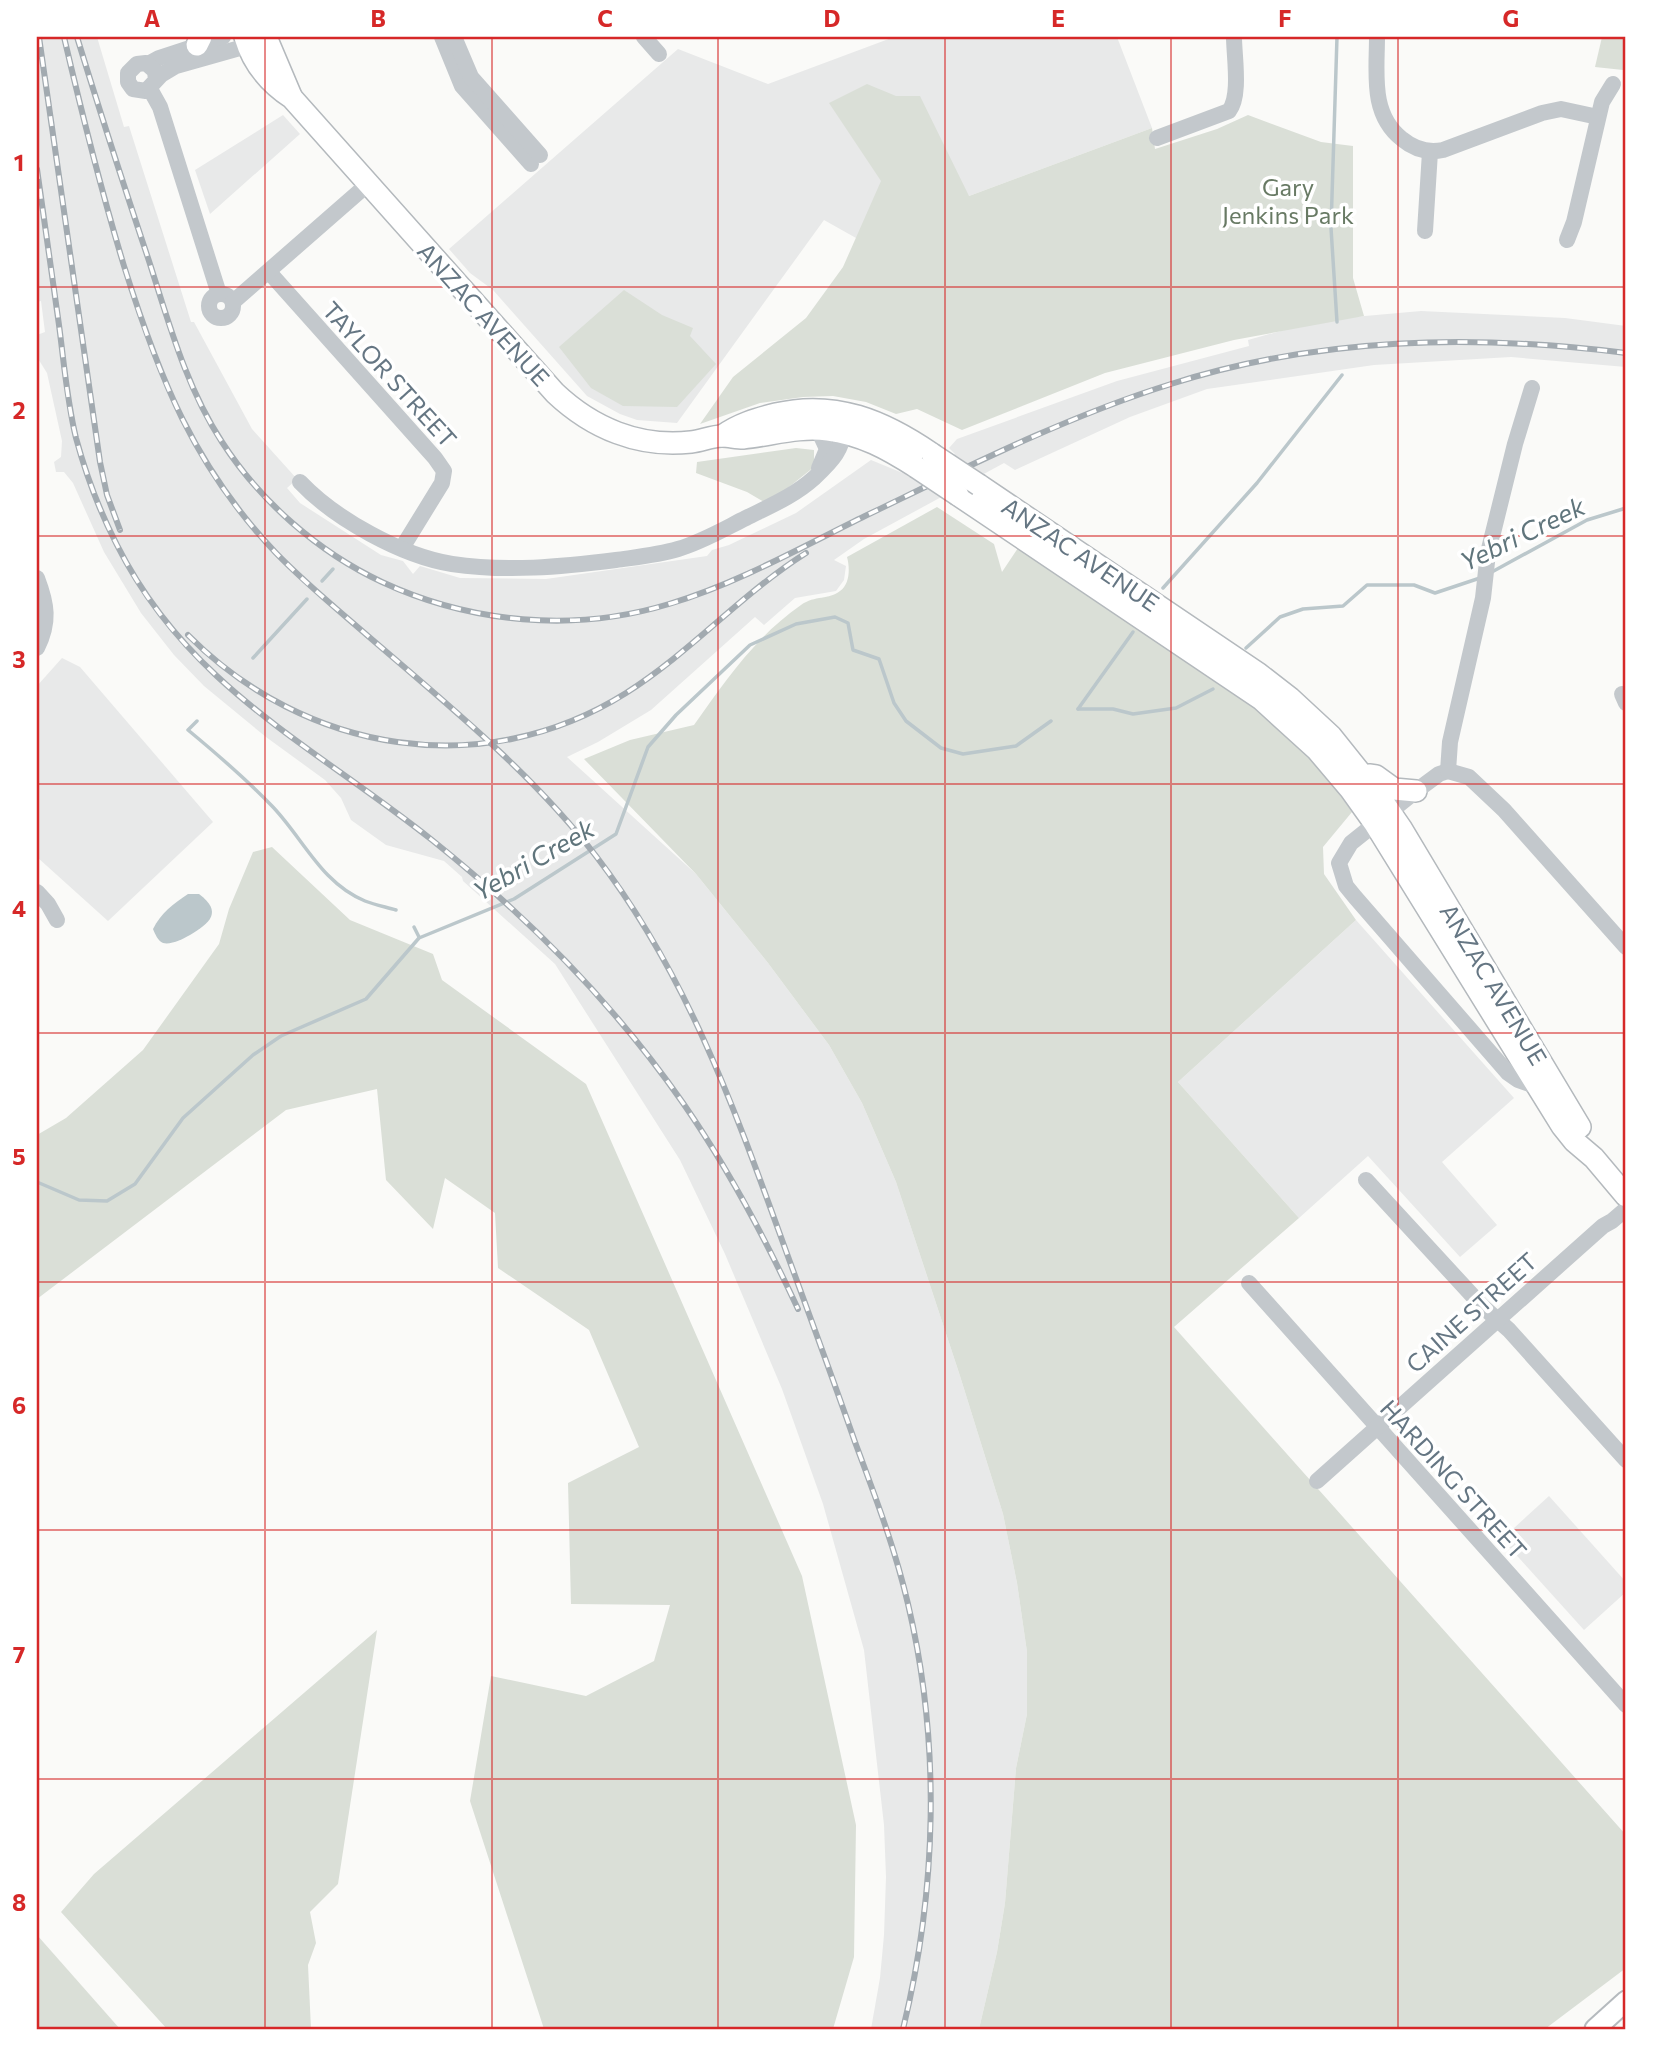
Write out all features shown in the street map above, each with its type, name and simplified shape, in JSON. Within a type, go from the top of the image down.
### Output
[{"type":"highway","name":"ANZAC AVENUE","points":[[256,40],[292,98],[555,393],[584,417],[619,434],[649,442],[691,442],[722,436],[741,438],[786,430],[843,432],[924,460],[979,485],[1259,674],[1314,719],[1364,774],[1382,818],[1538,1087],[1574,1141],[1594,1158],[1626,1196]]},
{"type":"highway","name":"ANZAC AVENUE","points":[[722,436],[739,424],[796,410],[828,409],[863,416],[889,426],[958,495],[1261,699],[1317,750],[1350,789],[1382,818],[1584,1134],[1594,1158]]},
{"type":"highway","points":[[1364,774],[1376,776],[1394,789],[1416,791]]},
{"type":"main road","points":[[1600,2028],[1626,2001]]},
{"type":"street","points":[[223,37],[199,41],[148,64],[133,66],[127,77],[133,89],[142,91],[176,66],[256,40]]},
{"type":"street","points":[[442,37],[462,86],[536,159],[471,77],[454,37]]},
{"type":"street","points":[[644,37],[659,54]]},
{"type":"street","points":[[1157,138],[1229,111],[1233,107],[1236,94],[1234,37]]},
{"type":"street","points":[[1377,37],[1377,96],[1386,122],[1406,142],[1430,152],[1459,146],[1542,113],[1560,109],[1598,117]]},
{"type":"street","points":[[148,64],[155,71],[153,84],[160,107],[226,298],[269,272],[368,184]]},
{"type":"street","points":[[1567,240],[1574,222],[1602,102],[1613,83]]},
{"type":"street","points":[[1425,231],[1430,152]]},
{"type":"street","name":"TAYLOR STREET","points":[[269,272],[444,471],[442,484],[402,548]]},
{"type":"street","points":[[1448,771],[1450,742],[1483,598],[1488,553],[1532,388]]},
{"type":"street","points":[[300,482],[332,510],[380,540],[448,563],[499,568],[565,566],[654,555],[680,549],[704,539],[795,493],[826,468],[841,445],[843,432],[828,409]]},
{"type":"street","points":[[815,476],[827,449],[816,429]]},
{"type":"street","points":[[37,578],[47,610],[45,629],[37,648]]},
{"type":"street","points":[[1538,1087],[1518,1080],[1508,1073],[1458,1008],[1355,897],[1341,874],[1339,863],[1342,856],[1351,843],[1439,774],[1448,771],[1469,777],[1504,810],[1626,947]]},
{"type":"street","points":[[37,892],[57,920]]},
{"type":"street","points":[[1366,1180],[1482,1306],[1510,1330],[1626,1460]]},
{"type":"street","name":"CAINE STREET","points":[[1317,1480],[1603,1226],[1626,1209]]},
{"type":"street","name":"HARDING STREET","points":[[1249,1283],[1626,1705]]},
{"type":"shaded area","points":[[37,37],[97,37],[124,127],[129,126],[191,322],[194,322],[252,429],[297,479],[287,488],[300,503],[381,555],[403,561],[413,574],[420,566],[460,578],[546,579],[707,556],[712,550],[729,545],[796,513],[871,460],[910,476],[955,454],[949,448],[957,439],[1117,381],[1249,346],[1248,340],[1320,320],[1421,311],[1565,318],[1626,326],[1626,367],[1511,357],[1374,365],[1207,389],[1130,417],[1015,470],[1004,463],[864,539],[834,560],[846,566],[844,580],[836,591],[795,598],[764,625],[755,617],[651,710],[567,757],[696,874],[768,963],[829,1045],[862,1103],[896,1182],[960,1376],[1003,1514],[1027,1652],[1027,1714],[1016,1768],[1005,1903],[979,2029],[871,2029],[880,1978],[886,1877],[884,1825],[864,1650],[823,1504],[782,1389],[725,1254],[680,1160],[555,964],[444,861],[386,845],[351,820],[341,798],[325,780],[266,737],[204,686],[174,655],[141,613],[104,552],[73,483],[64,472],[56,472],[54,462],[61,457],[62,441],[47,373],[37,357],[37,335],[45,332],[41,301],[37,302]]},
{"type":"shaded area","points":[[894,37],[1117,37],[1152,128],[856,238],[824,220],[677,423],[637,420],[587,396],[493,290],[470,273],[449,249],[678,49],[768,84]]},
{"type":"shaded area","points":[[283,115],[300,134],[210,214],[195,170]]},
{"type":"shaded area","points":[[62,658],[80,667],[213,822],[108,921],[37,857],[37,686]]},
{"type":"shaded area","points":[[188,894],[199,894],[206,900],[211,906],[211,917],[187,937],[163,943],[153,929],[168,909]]},
{"type":"shaded area","points":[[1356,920],[1514,1098],[1442,1162],[1497,1225],[1460,1257],[1368,1156],[1299,1218],[1178,1082]]},
{"type":"shaded area","points":[[1549,1496],[1626,1582],[1626,1592],[1584,1630],[1502,1539]]},
{"type":"green space","points":[[1602,37],[1626,37],[1623,70],[1595,67]]},
{"type":"green space","name":"Gary Jenkins Park","points":[[867,84],[896,96],[920,96],[969,196],[1152,128],[1155,149],[1217,129],[1248,115],[1321,142],[1353,146],[1353,278],[1364,316],[1234,340],[1105,373],[962,430],[917,409],[896,414],[866,402],[833,396],[760,403],[700,424],[733,377],[806,318],[843,267],[881,181],[829,103]]},
{"type":"green space","points":[[624,290],[662,315],[693,328],[690,336],[716,364],[677,407],[623,406],[591,388],[559,347]]},
{"type":"green space","points":[[796,448],[814,450],[814,467],[779,495],[764,502],[747,492],[696,473],[697,462]]},
{"type":"green space","points":[[937,507],[994,544],[1002,572],[1020,545],[1275,721],[1324,773],[1352,812],[1323,847],[1324,874],[1356,920],[1178,1082],[1299,1218],[1174,1327],[1626,1835],[1626,1968],[1545,2029],[979,2029],[1005,1903],[1016,1768],[1027,1714],[1027,1652],[1003,1514],[896,1182],[862,1103],[829,1045],[768,963],[696,874],[584,759],[630,740],[694,725],[742,660],[769,631],[806,602],[831,596],[843,588],[848,576],[847,557]]},
{"type":"green space","points":[[272,847],[350,920],[433,954],[442,980],[586,1084],[802,1576],[856,1825],[854,1957],[833,2029],[544,2029],[470,1801],[491,1676],[586,1696],[654,1661],[670,1605],[571,1604],[568,1483],[639,1447],[589,1330],[498,1268],[495,1213],[445,1178],[433,1229],[386,1180],[377,1089],[286,1110],[37,1299],[37,1135],[66,1118],[143,1050],[219,944],[229,909],[253,852]]},
{"type":"green space","points":[[377,1630],[338,1884],[310,1912],[316,1943],[308,1965],[311,2029],[167,2029],[61,1912],[94,1874]]},
{"type":"green space","points":[[37,1935],[120,2029],[37,2029]]},
{"type":"waterway","points":[[1337,37],[1331,228],[1337,322]]},
{"type":"waterway","points":[[1163,588],[1257,483],[1342,375]]},
{"type":"waterway","name":"Yebri Creek","points":[[1490,573],[1587,520],[1626,508]]},
{"type":"waterway","points":[[322,581],[333,569]]},
{"type":"waterway","name":"Yebri Creek","points":[[1246,648],[1280,617],[1303,609],[1343,606],[1367,585],[1414,585],[1435,593],[1480,578]]},
{"type":"waterway","points":[[253,658],[307,599]]},
{"type":"waterway","name":"Yebri Creek","points":[[37,1182],[79,1200],[107,1201],[135,1184],[183,1118],[253,1055],[281,1036],[366,999],[419,938],[514,899],[616,834],[648,747],[676,715],[750,645],[796,624],[835,617],[848,623],[853,650],[879,659],[894,703],[906,721],[941,748],[963,754],[1016,746],[1051,721]]},
{"type":"waterway","points":[[1078,709],[1133,632]]},
{"type":"waterway","name":"Yebri Creek","points":[[1078,709],[1113,709],[1133,714],[1176,708],[1213,689]]},
{"type":"waterway","points":[[197,721],[188,730],[272,806],[336,883],[365,901],[396,910]]},
{"type":"waterway","points":[[414,927],[419,937]]},
{"type":"railway","points":[[39,37],[100,462],[107,495],[120,530]]},
{"type":"railway","points":[[64,37],[100,180],[137,307],[166,383],[201,454],[247,521],[276,553],[321,596],[488,740],[571,825],[629,903],[659,951],[709,1051],[770,1208],[884,1522],[903,1583],[919,1657],[930,1763],[931,1817],[923,1924],[903,2029]]},
{"type":"railway","points":[[77,37],[188,377],[209,421],[237,464],[292,523],[358,570],[416,596],[486,615],[560,621],[596,619],[633,613],[694,596],[768,564],[1016,444],[1132,397],[1227,368],[1283,357],[1397,344],[1511,343],[1626,353]]},
{"type":"railway","points":[[37,169],[76,438],[105,520],[146,595],[180,638],[217,676],[299,743],[387,806],[467,869],[502,899],[598,996],[656,1066],[700,1128],[745,1204],[798,1309]]},
{"type":"railway","points":[[188,635],[235,675],[286,707],[340,729],[397,742],[455,745],[514,738],[571,721],[626,693],[672,660],[760,586],[806,553]]}]
